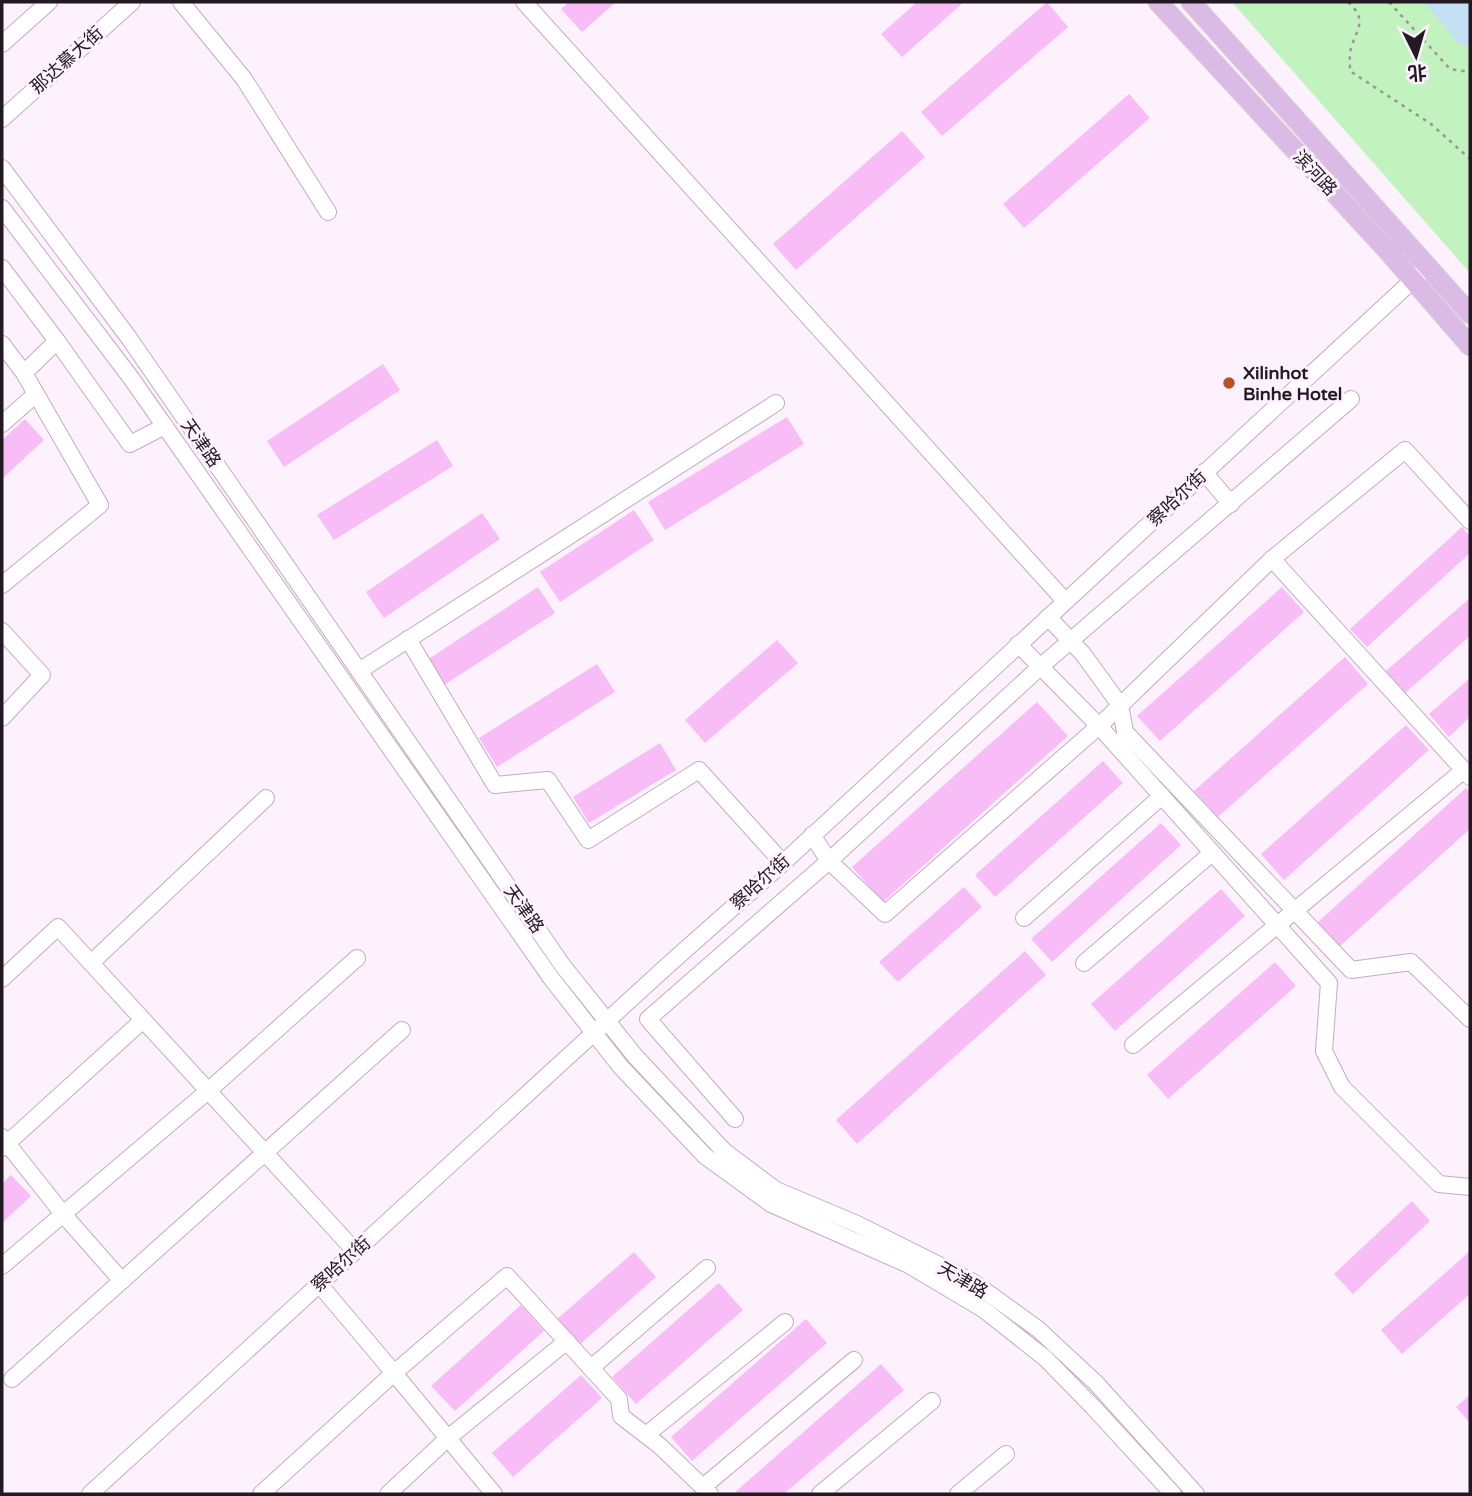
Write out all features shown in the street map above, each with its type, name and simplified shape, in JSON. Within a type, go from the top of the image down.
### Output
[{"type":"main road","name":"滨河路","points":[[1158,2],[1470,346]]},
{"type":"main road","name":"滨河路","points":[[1192,2],[1470,314]]},
{"type":"street","points":[[2,44],[49,2]]},
{"type":"street","name":"那达慕大街","points":[[2,119],[132,2]]},
{"type":"street","points":[[181,2],[244,79],[328,212]]},
{"type":"street","points":[[524,2],[1065,601]]},
{"type":"street","name":"天津路","points":[[2,168],[128,338],[563,965],[635,1056],[724,1151],[776,1190],[857,1224],[973,1282],[1038,1329],[1096,1383],[1196,1494]]},
{"type":"street","name":"天津路","points":[[2,208],[165,426],[551,978],[621,1066],[705,1156],[771,1205],[909,1265],[983,1309],[1045,1358],[1172,1494]]},
{"type":"street","name":"察哈尔街","points":[[89,1494],[594,1032],[783,863],[1427,267]]},
{"type":"street","points":[[2,268],[130,444],[165,426]]},
{"type":"street","points":[[24,373],[57,341]]},
{"type":"street","points":[[2,344],[24,373],[100,505],[2,585]]},
{"type":"street","points":[[2,424],[36,394]]},
{"type":"street","points":[[735,1119],[648,1019],[829,861],[1041,667],[1352,399]]},
{"type":"street","points":[[359,671],[776,403]]},
{"type":"street","points":[[812,835],[829,861],[885,914],[1099,726],[1272,559],[1405,450],[1470,521]]},
{"type":"street","points":[[1204,472],[1231,504]]},
{"type":"street","points":[[1133,1045],[1294,910],[1467,773],[1272,559]]},
{"type":"street","points":[[1048,617],[1083,654],[1120,705],[1125,732],[1350,970],[1411,962],[1470,1019]]},
{"type":"street","points":[[2,631],[42,675],[2,718]]},
{"type":"street","points":[[408,639],[495,785],[548,780],[587,840],[699,769],[783,863]]},
{"type":"street","points":[[1018,644],[1099,726],[1329,983],[1324,1051],[1342,1087],[1439,1184],[1470,1187]]},
{"type":"street","points":[[1024,918],[1161,796]]},
{"type":"street","points":[[91,963],[266,798]]},
{"type":"street","points":[[1084,963],[1212,853]]},
{"type":"street","points":[[2,979],[58,927],[355,1251]]},
{"type":"street","points":[[2,1266],[208,1091],[357,958]]},
{"type":"street","points":[[122,1280],[4,1143],[144,1020]]},
{"type":"street","points":[[12,1379],[402,1030]]},
{"type":"street","points":[[591,1368],[707,1268]]},
{"type":"street","points":[[261,1494],[394,1373],[508,1276],[619,1399],[621,1416],[646,1435],[706,1491],[854,1360]]},
{"type":"street","points":[[319,1284],[494,1494]]},
{"type":"street","points":[[646,1435],[785,1322]]},
{"type":"street","points":[[388,1494],[448,1438],[567,1341]]},
{"type":"street","points":[[820,1494],[932,1401]]},
{"type":"street","points":[[958,1494],[1006,1454]]},
{"type":"path","points":[[1348,2],[1356,9],[1361,27],[1351,50],[1350,71],[1431,124],[1470,159]]},
{"type":"path","points":[[1389,2],[1450,69],[1470,72]]},
{"type":"green space","points":[[1232,2],[1470,2],[1470,273]]},
{"type":"water","points":[[1424,2],[1470,2],[1470,46],[1458,43]]},
{"type":"building","points":[[569,2],[616,2],[582,32],[561,9]]},
{"type":"building","points":[[917,2],[964,2],[902,57],[881,34]]},
{"type":"building","points":[[1047,2],[1068,27],[942,136],[921,112]]},
{"type":"building","points":[[1129,94],[1150,118],[1024,228],[1003,204]]},
{"type":"building","points":[[902,131],[925,157],[796,270],[773,244]]},
{"type":"building","points":[[383,364],[400,390],[284,467],[267,441]]},
{"type":"building","points":[[787,417],[804,444],[665,530],[648,502]]},
{"type":"building","points":[[25,419],[44,440],[2,479],[2,440]]},
{"type":"building","points":[[437,440],[453,466],[334,540],[317,515]]},
{"type":"building","points":[[634,510],[654,540],[560,602],[540,572]]},
{"type":"building","points":[[482,513],[500,539],[384,618],[366,592]]},
{"type":"building","points":[[1462,527],[1470,536],[1470,553],[1367,647],[1350,629]]},
{"type":"building","points":[[538,587],[555,613],[444,685],[427,660]]},
{"type":"building","points":[[1282,587],[1304,612],[1160,741],[1137,716]]},
{"type":"building","points":[[1470,598],[1470,636],[1405,693],[1386,671]]},
{"type":"building","points":[[777,640],[798,663],[705,743],[685,720]]},
{"type":"building","points":[[1345,657],[1368,684],[1218,817],[1194,791]]},
{"type":"building","points":[[597,664],[615,692],[497,767],[479,738]]},
{"type":"building","points":[[1470,678],[1470,717],[1449,737],[1429,714]]},
{"type":"building","points":[[1037,702],[1068,736],[883,902],[852,867]]},
{"type":"building","points":[[1406,725],[1429,750],[1284,880],[1261,854]]},
{"type":"building","points":[[660,743],[676,770],[589,823],[573,797]]},
{"type":"building","points":[[1103,761],[1123,783],[995,897],[975,875]]},
{"type":"building","points":[[1466,788],[1470,793],[1470,829],[1340,946],[1318,922]]},
{"type":"building","points":[[1161,823],[1181,845],[1052,962],[1031,939]]},
{"type":"building","points":[[964,887],[982,907],[898,982],[879,962]]},
{"type":"building","points":[[1221,889],[1245,916],[1115,1031],[1091,1004]]},
{"type":"building","points":[[1025,951],[1046,975],[857,1144],[836,1120]]},
{"type":"building","points":[[1275,962],[1296,986],[1168,1099],[1147,1075]]},
{"type":"building","points":[[11,1175],[31,1196],[2,1223],[2,1184]]},
{"type":"building","points":[[1412,1201],[1430,1221],[1353,1294],[1334,1274]]},
{"type":"building","points":[[1470,1251],[1470,1294],[1402,1354],[1381,1330]]},
{"type":"building","points":[[634,1252],[656,1277],[578,1346],[556,1320]]},
{"type":"building","points":[[719,1283],[743,1310],[636,1404],[612,1377]]},
{"type":"building","points":[[521,1305],[544,1331],[455,1411],[431,1386]]},
{"type":"building","points":[[806,1319],[827,1343],[692,1461],[671,1437]]},
{"type":"building","points":[[881,1364],[904,1390],[784,1494],[733,1494]]},
{"type":"building","points":[[581,1375],[602,1398],[513,1477],[492,1453]]},
{"type":"building","points":[[1470,1395],[1470,1423],[1456,1407]]},
{"type":"place","name":"Xilinhot Binhe Hotel","points":[[1229,383]]}]
